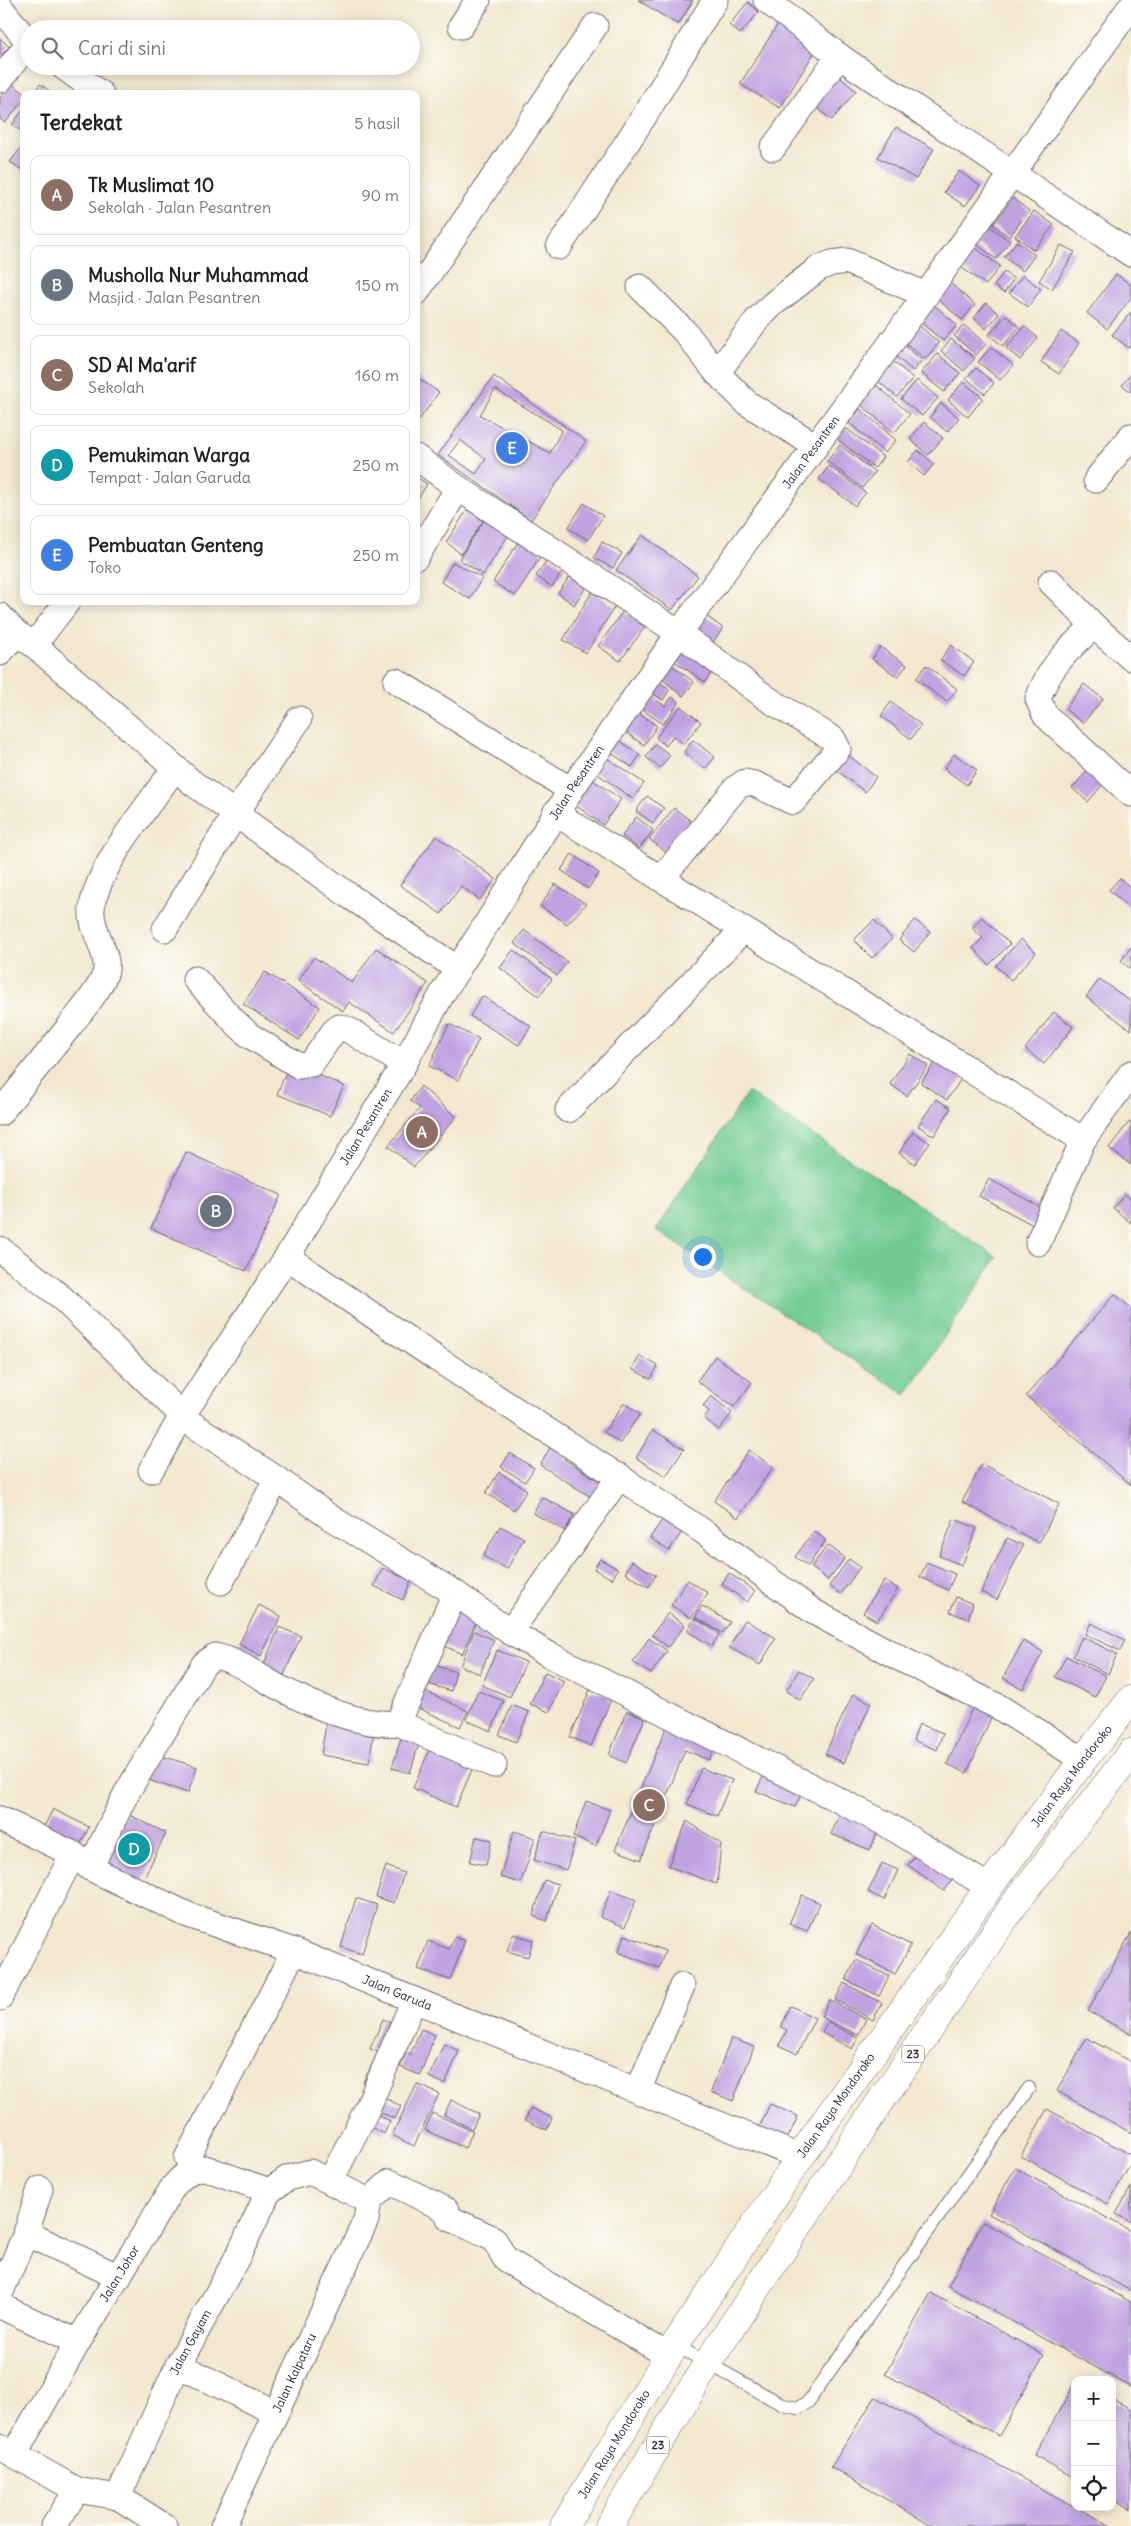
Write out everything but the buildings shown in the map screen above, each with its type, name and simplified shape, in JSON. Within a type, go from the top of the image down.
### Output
[{"type":"highway","name":"Jalan Raya Mondoroko","points":[[564,2526],[672,2350],[800,2157],[989,1887],[1083,1760],[1131,1700]]},
{"type":"highway","name":"23","points":[[609,2526],[707,2364],[876,2108],[1013,1906],[1131,1752]]},
{"type":"street","points":[[461,26],[478,0]]},
{"type":"street","points":[[559,247],[643,118],[715,0]]},
{"type":"street","points":[[766,0],[839,56],[1131,254]]},
{"type":"street","name":"Jalan Pesantren","points":[[152,1470],[293,1261],[458,969],[555,813],[679,633],[926,295],[1131,6]]},
{"type":"street","points":[[0,7],[20,32]]},
{"type":"street","points":[[420,286],[595,26]]},
{"type":"street","points":[[0,80],[20,54]]},
{"type":"street","points":[[773,148],[839,56]]},
{"type":"street","points":[[75,75],[95,90]]},
{"type":"street","points":[[717,374],[756,321],[773,304],[819,268],[832,263],[847,261],[926,295]]},
{"type":"street","points":[[640,287],[685,332],[717,374],[747,403],[816,446]]},
{"type":"street","points":[[1096,480],[1131,436]]},
{"type":"street","points":[[420,460],[458,488],[679,633],[768,699],[833,739],[838,749],[793,802],[755,784],[745,782],[736,788],[661,879]]},
{"type":"street","points":[[420,550],[458,488]]},
{"type":"street","points":[[1051,582],[1094,626],[1131,658]]},
{"type":"street","points":[[0,652],[17,632],[61,605]]},
{"type":"street","points":[[1094,626],[1062,657],[1044,680],[1038,699],[1045,714],[1131,794]]},
{"type":"street","points":[[17,632],[174,769],[350,897],[458,969]]},
{"type":"street","points":[[396,681],[571,790]]},
{"type":"street","points":[[165,929],[236,813],[299,719]]},
{"type":"street","points":[[0,1113],[87,1003],[106,973],[103,952],[92,926],[92,909],[97,889],[112,859],[174,769]]},
{"type":"street","points":[[555,813],[1084,1140]]},
{"type":"street","points":[[568,1110],[743,930]]},
{"type":"street","points":[[195,979],[249,1035],[299,1066],[311,1064],[334,1031],[339,1028],[347,1028],[404,1064]]},
{"type":"street","points":[[1038,1243],[1084,1140],[1131,1073]]},
{"type":"street","points":[[0,1249],[61,1297],[186,1419],[210,1437],[277,1479],[331,1518],[455,1593],[510,1632],[750,1757],[886,1824],[989,1887]]},
{"type":"street","points":[[293,1261],[437,1358],[704,1532],[814,1612],[905,1661],[999,1707],[1083,1760]]},
{"type":"street","points":[[510,1632],[620,1476]]},
{"type":"street","points":[[220,1582],[277,1479]]},
{"type":"street","points":[[398,1723],[455,1593]]},
{"type":"street","points":[[0,1998],[204,1664],[215,1656],[228,1658],[282,1689],[322,1706],[368,1722],[383,1725],[398,1723],[494,1766]]},
{"type":"street","name":"Jalan Garuda","points":[[0,1818],[188,1915],[294,1951],[800,2157]]},
{"type":"street","points":[[187,2158],[294,1951]]},
{"type":"street","points":[[638,2091],[682,1986]]},
{"type":"street","points":[[330,2182],[367,2109],[414,2000]]},
{"type":"street","name":"Jalan Johor","points":[[7,2451],[119,2277],[173,2186],[182,2176],[196,2168],[205,2168],[269,2191]]},
{"type":"street","points":[[269,2191],[288,2178],[310,2172],[330,2182],[368,2211],[390,2182],[446,2210],[449,2218],[494,2240],[504,2257],[511,2263],[672,2350]]},
{"type":"street","points":[[0,2294],[26,2233],[40,2189]]},
{"type":"street","name":"Jalan Gayam","points":[[118,2497],[178,2365],[239,2254],[269,2191]]},
{"type":"street","name":"Jalan Kalpataru","points":[[223,2526],[368,2211]]},
{"type":"street","points":[[26,2233],[119,2277]]},
{"type":"street","points":[[0,2306],[78,2342]]},
{"type":"street","points":[[178,2365],[274,2412]]},
{"type":"street","points":[[7,2451],[77,2490],[118,2497],[164,2526]]},
{"type":"street","points":[[54,2526],[77,2490]]},
{"type":"lane","points":[[672,2350],[707,2364],[783,2405],[798,2408],[808,2402],[1029,2088]]},
{"type":"green space","points":[[748,1092],[997,1257],[906,1395],[656,1230]]},
{"type":"place","name":"Pembuatan Genteng","points":[[512,448]]},
{"type":"place","name":"Tk Muslimat 10","points":[[422,1132]]},
{"type":"place","name":"Musholla Nur Muhammad","points":[[216,1211]]},
{"type":"place","name":"SD Al Ma'arif","points":[[649,1805]]},
{"type":"place","name":"Pemukiman Warga","points":[[134,1849]]}]
